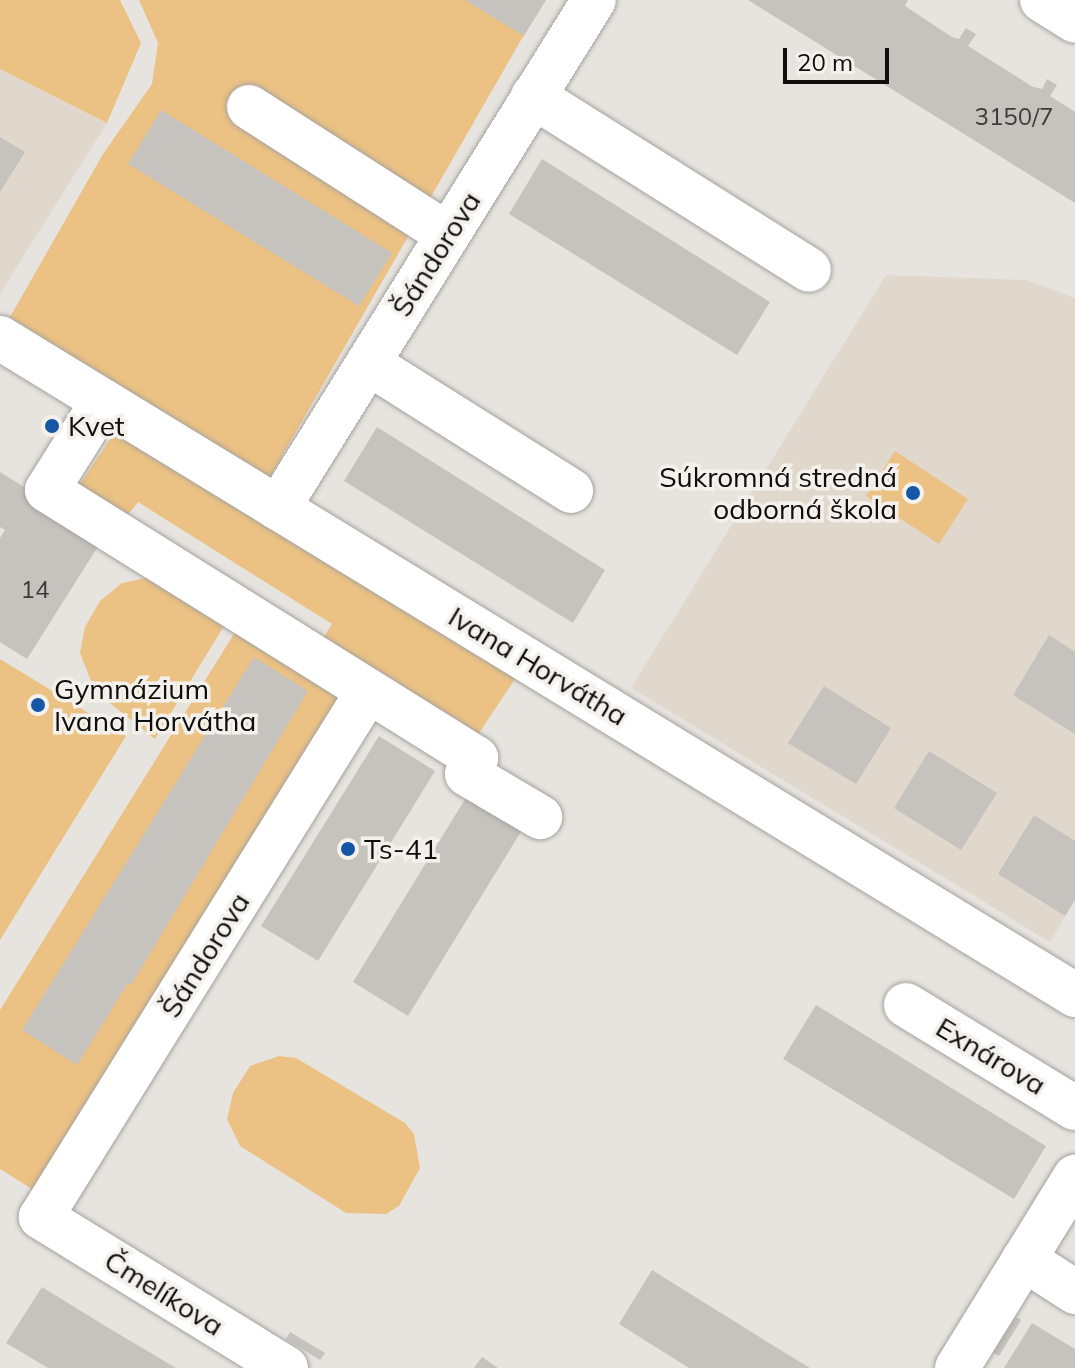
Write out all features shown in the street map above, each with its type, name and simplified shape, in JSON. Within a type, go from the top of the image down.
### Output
[{"type":"street","name":"Šándorova","points":[[278,508],[594,0]]},
{"type":"street","points":[[1042,0],[1075,21]]},
{"type":"street","points":[[533,96],[809,270]]},
{"type":"street","points":[[249,107],[447,234]]},
{"type":"street","name":"Ivana Horvátha","points":[[0,338],[1075,995]]},
{"type":"street","points":[[368,363],[571,491]]},
{"type":"street","points":[[103,401],[47,490],[476,758],[467,774],[540,817]]},
{"type":"street","name":"Šándorova","points":[[41,1217],[368,691]]},
{"type":"street","name":"Exnárova","points":[[906,1005],[1075,1108]]},
{"type":"street","points":[[957,1368],[1075,1177]]},
{"type":"street","name":"Čmelíkova","points":[[41,1217],[286,1368]]},
{"type":"street","points":[[1024,1259],[1075,1292]]},
{"type":"shaded area","points":[[0,0],[120,0],[141,43],[107,123],[0,69]]},
{"type":"shaded area","points":[[139,0],[544,0],[267,482],[10,317],[103,154],[152,84],[158,43]]},
{"type":"shaded area","points":[[0,69],[107,123],[0,294]]},
{"type":"shaded area","name":"Súkromná stredná odborná škola","points":[[886,275],[1027,280],[1075,298],[1075,900],[1050,942],[631,688]]},
{"type":"shaded area","points":[[119,426],[519,673],[475,739],[321,642],[332,624],[138,502],[123,521],[76,490]]},
{"type":"shaded area","points":[[895,451],[968,499],[939,544],[866,496]]},
{"type":"shaded area","points":[[151,577],[230,616],[155,739],[95,691],[80,653],[85,627],[100,601],[122,583]]},
{"type":"shaded area","points":[[242,621],[349,703],[43,1196],[0,1169],[0,1010]]},
{"type":"shaded area","name":"Gymnázium Ivana Horvátha","points":[[0,659],[126,736],[0,940]]},
{"type":"shaded area","points":[[279,1056],[296,1058],[405,1123],[414,1134],[420,1168],[399,1206],[386,1214],[346,1213],[240,1146],[227,1119],[233,1093],[250,1066]]},
{"type":"building","points":[[465,0],[546,0],[524,36]]},
{"type":"building","points":[[748,0],[908,0],[905,6],[952,37],[959,39],[966,28],[976,34],[968,46],[1033,87],[1042,89],[1047,79],[1057,85],[1050,96],[1075,112],[1075,203]]},
{"type":"building","points":[[161,110],[392,253],[359,306],[128,164]]},
{"type":"building","points":[[0,137],[25,152],[0,192]]},
{"type":"building","points":[[542,159],[770,302],[737,355],[509,214]]},
{"type":"building","points":[[377,427],[605,570],[573,623],[344,481]]},
{"type":"building","points":[[0,472],[104,537],[27,659],[0,642],[0,538],[5,530],[0,527]]},
{"type":"building","points":[[1049,635],[1075,652],[1075,734],[1013,695]]},
{"type":"building","points":[[254,657],[308,691],[131,985],[128,983],[77,1065],[22,1030]]},
{"type":"building","points":[[824,686],[891,728],[856,784],[788,743]]},
{"type":"building","name":"Ts-41","points":[[379,736],[435,771],[318,961],[261,926]]},
{"type":"building","points":[[929,751],[997,793],[961,850],[894,808]]},
{"type":"building","points":[[470,791],[525,825],[408,1016],[353,982]]},
{"type":"building","points":[[1034,815],[1075,841],[1075,900],[1065,916],[998,874]]},
{"type":"building","points":[[816,1005],[1046,1146],[1014,1199],[783,1059]]},
{"type":"building","points":[[652,1270],[810,1368],[689,1368],[619,1324]]},
{"type":"building","points":[[42,1287],[176,1368],[48,1368],[6,1343]]},
{"type":"building","points":[[1016,1317],[1021,1320],[999,1356],[993,1353]]},
{"type":"building","points":[[1032,1323],[1075,1349],[1075,1368],[1004,1368]]},
{"type":"building","points":[[290,1332],[325,1353],[320,1360],[286,1339]]},
{"type":"building","points":[[482,1357],[498,1368],[474,1368]]},
{"type":"place","name":"Kvet","points":[[52,426]]},
{"type":"place","name":"Súkromná stredná odborná škola","points":[[913,493]]},
{"type":"place","name":"Gymnázium Ivana Horvátha","points":[[38,705]]},
{"type":"place","name":"Ts-41","points":[[348,849]]}]
